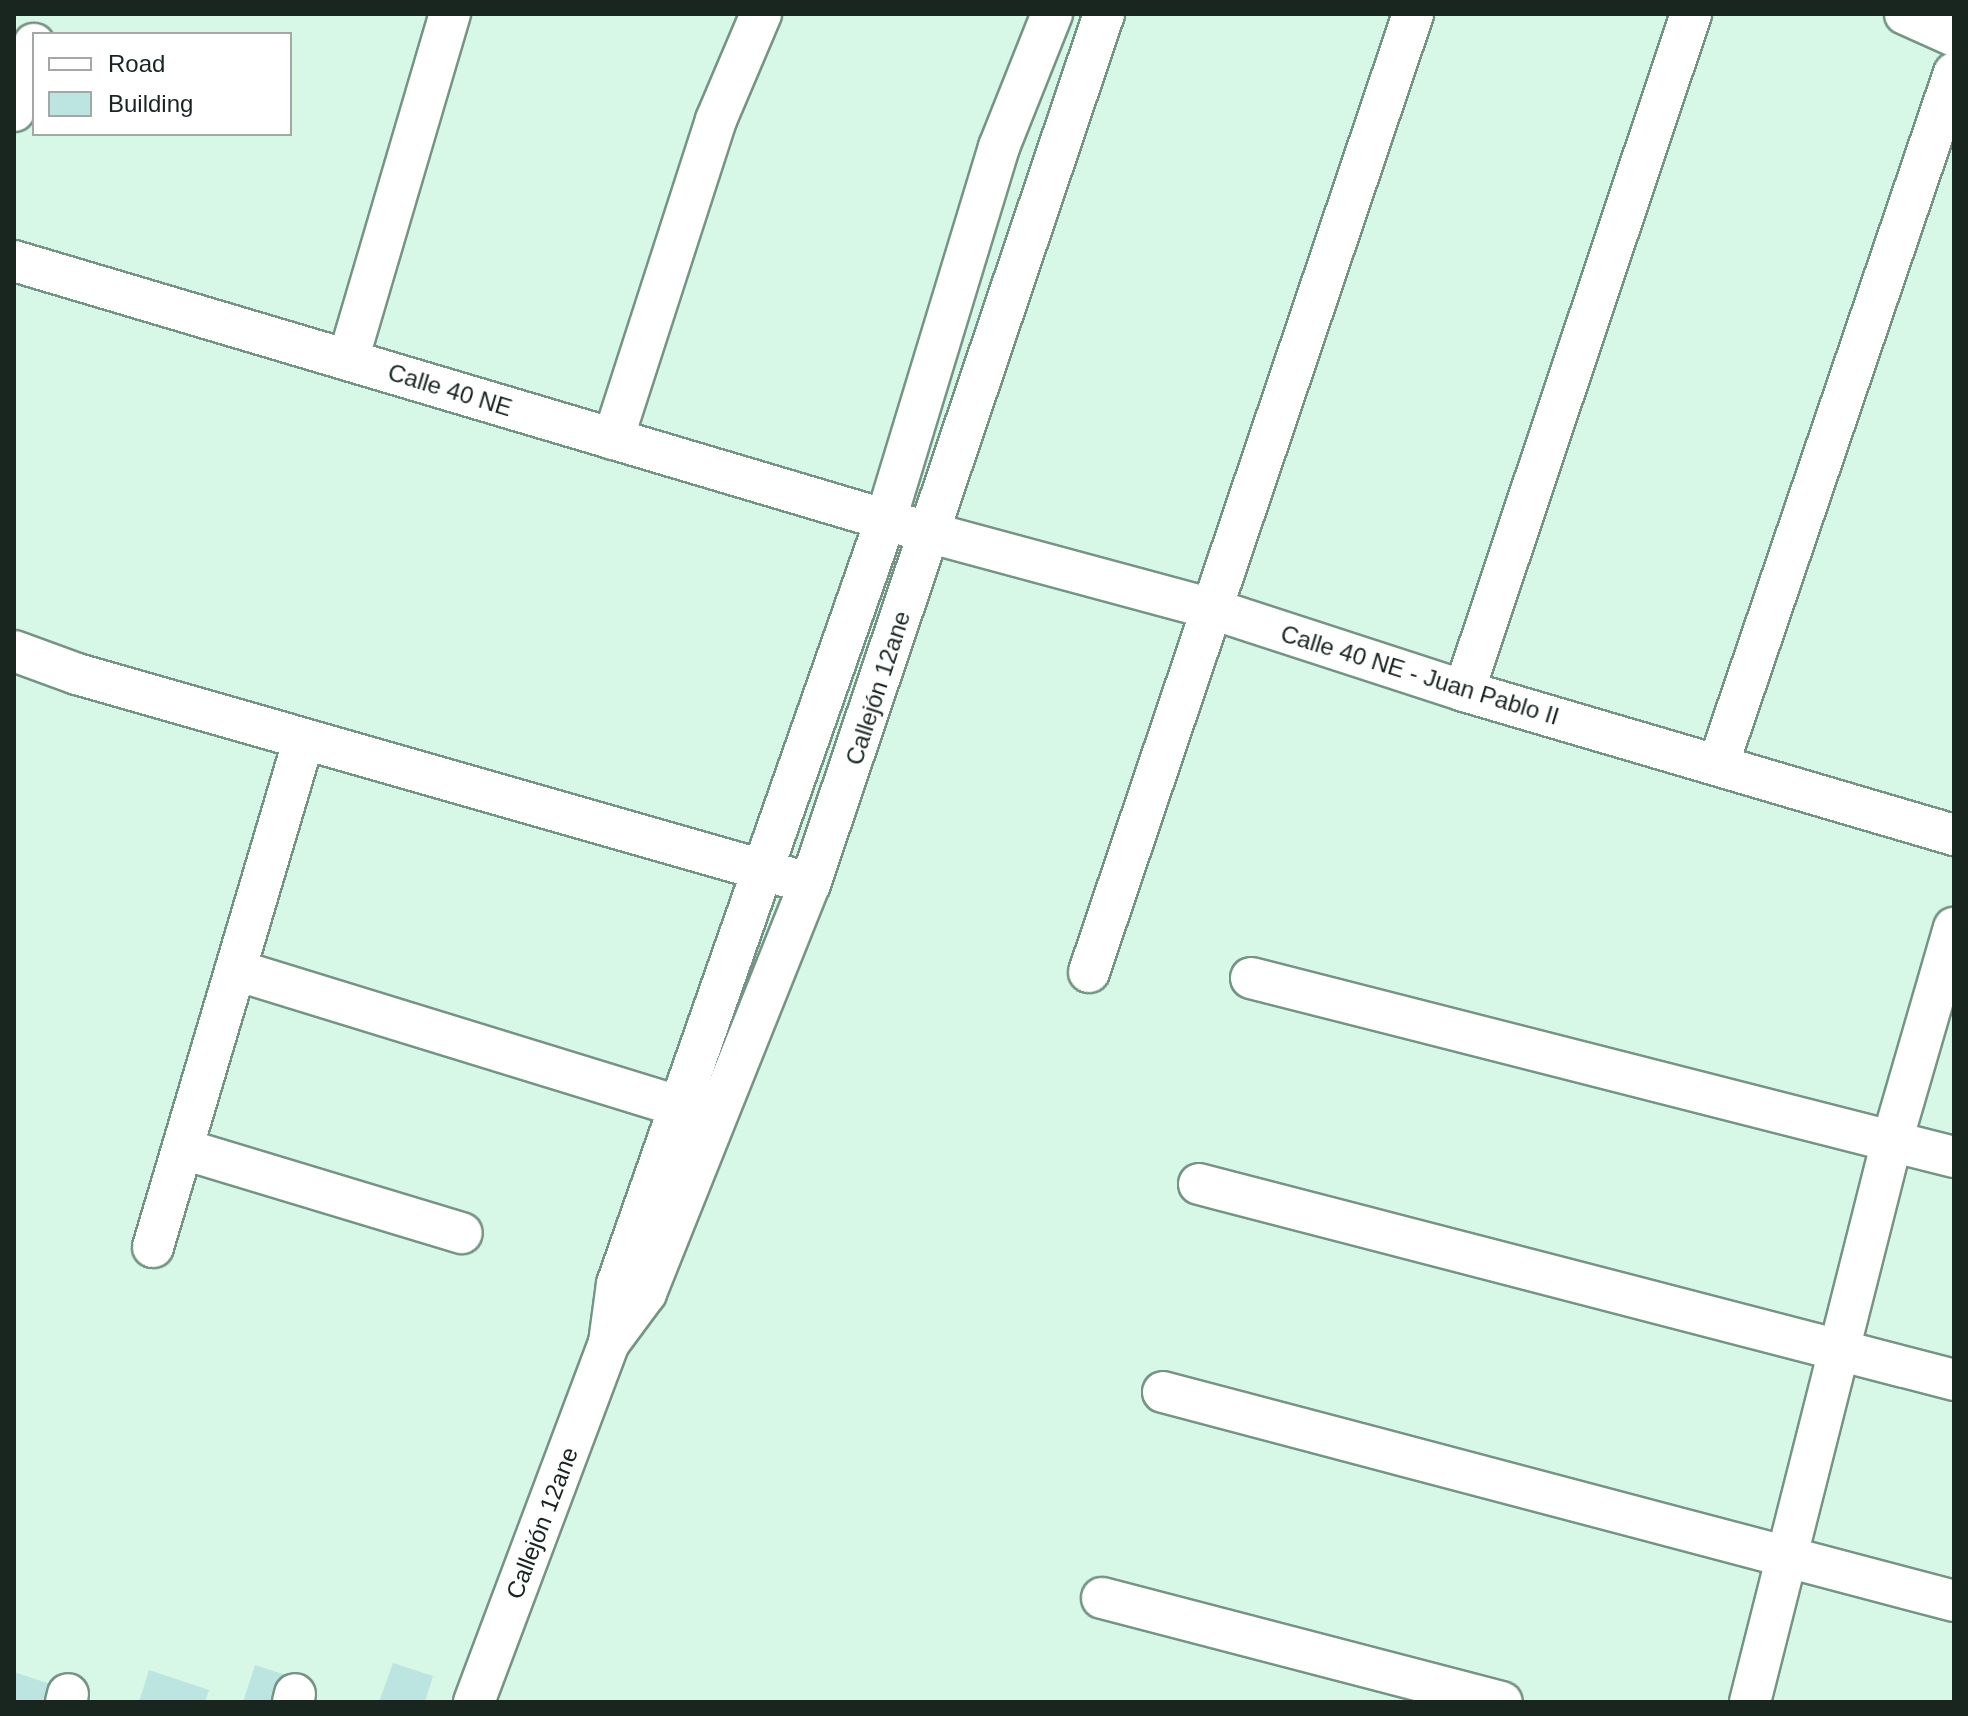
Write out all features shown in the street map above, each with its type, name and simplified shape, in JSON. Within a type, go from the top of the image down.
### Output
[{"type":"street","points":[[348,360],[450,14]]},
{"type":"street","points":[[613,439],[716,120],[761,14]]},
{"type":"street","name":"Callejón 12ane","points":[[474,1702],[609,1343],[617,1284],[683,1108],[886,519],[999,147],[1052,14]]},
{"type":"street","name":"Callejón 12ane","points":[[609,1343],[646,1293],[810,884],[1104,14]]},
{"type":"street","points":[[1089,972],[1209,608],[1413,14]]},
{"type":"street","points":[[1464,691],[1691,14]]},
{"type":"street","points":[[1905,14],[1954,36]]},
{"type":"street","points":[[14,111],[32,51]]},
{"type":"street","points":[[1718,765],[1954,73]]},
{"type":"street","name":"Calle 40 NE","points":[[14,261],[886,519]]},
{"type":"street","name":"Calle 40 NE - Juan Pablo II","points":[[886,519],[1209,608],[1464,691],[1954,835]]},
{"type":"street","points":[[14,651],[304,739],[810,884]]},
{"type":"street","points":[[153,1247],[239,971],[304,739]]},
{"type":"street","points":[[1750,1702],[1784,1556],[1892,1141],[1954,928]]},
{"type":"street","points":[[239,971],[683,1108]]},
{"type":"street","points":[[1251,978],[1954,1157]]},
{"type":"street","points":[[183,1149],[462,1233]]},
{"type":"street","points":[[1199,1184],[1954,1380]]},
{"type":"street","points":[[1163,1392],[1954,1601]]},
{"type":"street","points":[[1102,1598],[1502,1702]]},
{"type":"building","points":[[393,1663],[433,1676],[425,1702],[379,1702]]},
{"type":"building","points":[[255,1665],[289,1676],[281,1702],[243,1702]]},
{"type":"building","points":[[149,1670],[209,1690],[205,1702],[139,1702]]},
{"type":"building","points":[[14,1672],[56,1686],[51,1702],[14,1702]]}]
